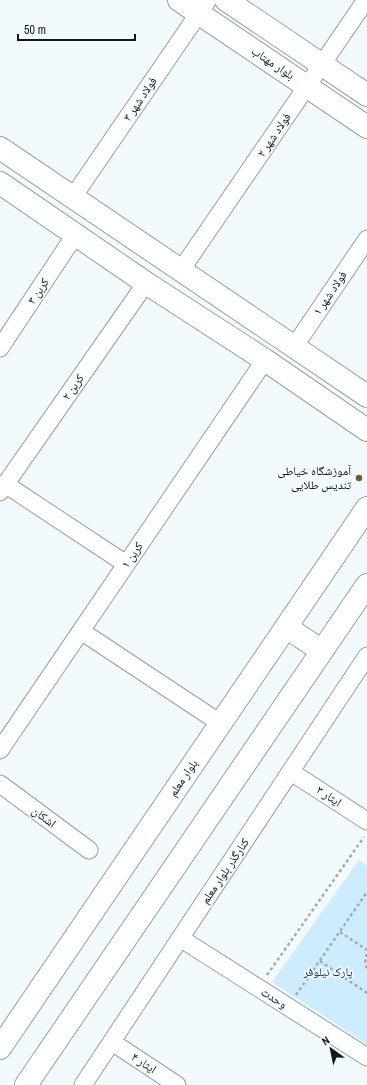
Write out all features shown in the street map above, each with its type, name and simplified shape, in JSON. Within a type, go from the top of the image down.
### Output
[{"type":"street","name":"بلوار مهتاب","points":[[180,0],[203,6],[307,86],[367,127]]},
{"type":"street","points":[[226,0],[367,95]]},
{"type":"street","name":"فولاد شهر ۲","points":[[182,270],[366,0]]},
{"type":"street","name":"فولاد شهر ۳","points":[[73,197],[203,6]]},
{"type":"street","points":[[0,148],[367,396]]},
{"type":"street","points":[[0,183],[146,283],[265,360],[367,430]]},
{"type":"street","name":"کربن ۳","points":[[0,348],[75,235]]},
{"type":"street","name":"فولاد شهر ۱","points":[[294,346],[367,239]]},
{"type":"street","name":"کربن ۲","points":[[3,488],[146,283]]},
{"type":"street","points":[[242,346],[258,322]]},
{"type":"street","name":"کربن ۱","points":[[0,750],[265,360]]},
{"type":"street","points":[[3,488],[126,564]]},
{"type":"street","name":"بلوار معلم","points":[[0,1048],[367,508]]},
{"type":"street","points":[[26,1085],[367,584]]},
{"type":"street","points":[[286,627],[322,652]]},
{"type":"street","points":[[81,631],[220,723]]},
{"type":"street","name":"کنارگذر بلوار معلم","points":[[83,1085],[291,772],[365,665]]},
{"type":"street","name":"ایثار ۳","points":[[291,772],[367,821]]},
{"type":"street","name":"اشکان","points":[[0,784],[89,850]]},
{"type":"street","name":"وحدت","points":[[180,938],[367,1057]]},
{"type":"street","name":"ایثار ۴","points":[[112,1042],[177,1085]]},
{"type":"path","points":[[258,988],[367,833]]},
{"type":"path","points":[[288,1007],[367,892]]},
{"type":"path","points":[[340,932],[367,950]]},
{"type":"path","points":[[367,954],[365,958],[367,971]]},
{"type":"path","points":[[320,961],[366,991]]},
{"type":"green space","name":"پارک نیلوفر","points":[[359,860],[367,866],[367,1044],[272,982]]},
{"type":"place","name":"آموزشگاه خیاطی تندیس طلایی","points":[[359,478]]}]
